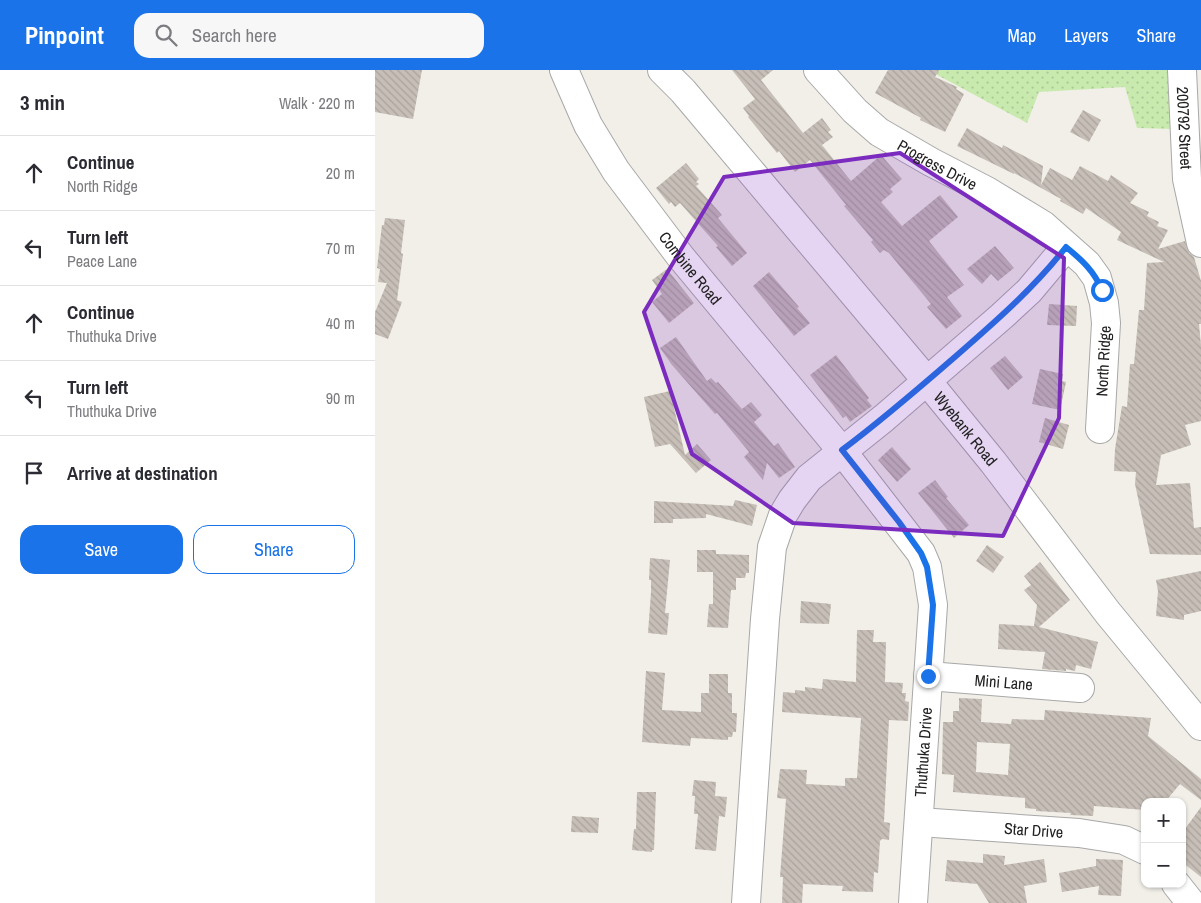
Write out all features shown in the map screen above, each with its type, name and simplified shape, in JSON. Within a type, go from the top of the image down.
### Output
[{"type":"street","name":"Combine Road","points":[[564,70],[588,125],[616,171],[686,264],[842,450]]},
{"type":"street","name":"Wyebank Road","points":[[662,70],[683,90],[927,381],[993,462],[1108,614],[1201,726]]},
{"type":"street","name":"Progress Drive","points":[[818,70],[855,111],[879,132],[931,162],[987,190],[1043,225],[1066,247]]},
{"type":"street","name":"200792 Street","points":[[1182,70],[1187,180],[1201,243]]},
{"type":"street","points":[[746,903],[765,619],[772,547],[777,529],[791,500],[809,478],[884,418],[1029,291],[1066,247]]},
{"type":"street","name":"North Ridge","points":[[1066,247],[1087,264],[1097,278],[1104,302],[1105,323],[1100,429]]},
{"type":"street","name":"Thuthuka Drive","points":[[842,450],[921,553],[927,567],[933,605],[913,903]]},
{"type":"street","name":"Mini Lane","points":[[928,676],[1080,688]]},
{"type":"street","name":"Star Drive","points":[[919,822],[1079,833],[1124,840],[1141,848]]},
{"type":"street","points":[[1179,888],[1191,903]]},
{"type":"highlighted area","points":[[900,153],[1064,258],[1059,418],[1003,536],[793,523],[692,454],[644,312],[724,177]]},
{"type":"green space","points":[[928,70],[1169,70],[1173,129],[1137,128],[1125,87],[1039,92],[1027,123]]},
{"type":"building","points":[[375,70],[422,70],[413,119],[375,112]]},
{"type":"building","points":[[732,70],[773,70],[761,80],[803,133],[822,118],[831,130],[828,132],[833,137],[822,145],[851,181],[881,155],[902,179],[890,189],[893,192],[881,202],[902,226],[940,195],[958,217],[929,241],[964,285],[947,297],[962,316],[946,329],[927,307],[931,304],[889,253],[884,250],[880,253],[871,242],[873,240],[844,206],[846,205],[810,160],[795,172],[779,151],[777,153],[743,108],[755,99]]},
{"type":"building","points":[[888,70],[939,70],[935,77],[957,87],[956,89],[964,94],[945,132],[920,120],[921,118],[875,93]]},
{"type":"building","points":[[1083,110],[1101,120],[1089,142],[1070,132]]},
{"type":"building","points":[[967,128],[1002,148],[1003,145],[1043,166],[1041,185],[1050,168],[1072,180],[1080,166],[1108,181],[1111,175],[1138,193],[1130,203],[1149,212],[1147,216],[1159,222],[1157,226],[1168,230],[1158,249],[1185,241],[1189,253],[1194,257],[1201,281],[1201,324],[1199,324],[1201,345],[1201,421],[1185,425],[1191,445],[1161,455],[1156,485],[1190,483],[1194,528],[1201,527],[1201,555],[1150,554],[1135,484],[1136,472],[1114,471],[1115,449],[1122,406],[1127,407],[1130,364],[1134,364],[1139,310],[1144,310],[1147,263],[1164,262],[1117,240],[1121,232],[1086,208],[1083,214],[1060,201],[1061,199],[1014,173],[957,146]]},
{"type":"building","points":[[686,163],[699,179],[696,182],[699,184],[696,186],[722,215],[718,218],[747,253],[732,266],[716,247],[718,246],[680,203],[675,207],[671,202],[669,204],[656,188]]},
{"type":"building","points":[[385,218],[405,220],[397,300],[402,302],[388,339],[375,334],[375,312],[387,283],[378,282],[380,269],[377,268],[382,225],[384,225]]},
{"type":"building","points":[[995,246],[1014,268],[998,281],[991,274],[982,284],[967,269]]},
{"type":"building","points":[[667,269],[694,303],[669,323],[652,302],[662,294],[652,280]]},
{"type":"building","points":[[769,272],[810,323],[794,336],[753,286]]},
{"type":"building","points":[[1049,304],[1077,306],[1076,326],[1047,325]]},
{"type":"building","points":[[676,337],[707,381],[711,378],[716,383],[718,382],[742,409],[751,402],[762,415],[754,422],[774,446],[778,443],[795,467],[779,478],[767,463],[763,480],[744,457],[749,452],[717,413],[715,414],[672,365],[660,348]]},
{"type":"building","points":[[836,355],[869,398],[867,400],[872,406],[850,422],[846,416],[843,418],[810,375]]},
{"type":"building","points":[[1005,356],[1023,377],[1008,390],[990,368]]},
{"type":"building","points":[[1040,369],[1063,374],[1062,381],[1066,382],[1060,410],[1032,404]]},
{"type":"building","points":[[670,391],[685,455],[697,444],[711,460],[696,473],[670,444],[655,447],[644,397]]},
{"type":"building","points":[[1045,418],[1069,425],[1063,449],[1039,442]]},
{"type":"building","points":[[892,447],[911,469],[897,482],[878,460]]},
{"type":"building","points":[[935,480],[948,497],[946,498],[969,525],[954,538],[918,493]]},
{"type":"building","points":[[735,500],[757,505],[752,526],[706,514],[706,518],[673,519],[673,523],[654,523],[654,501],[733,506]]},
{"type":"building","points":[[987,545],[1004,557],[993,573],[976,561]]},
{"type":"building","points":[[697,550],[716,550],[716,554],[749,555],[749,573],[746,573],[745,578],[736,578],[736,590],[731,590],[728,628],[707,627],[709,604],[713,604],[713,572],[697,572]]},
{"type":"building","points":[[650,558],[670,560],[665,613],[669,613],[667,635],[648,633],[651,592],[651,580],[649,580]]},
{"type":"building","points":[[1040,562],[1070,600],[1039,627],[1098,642],[1091,669],[1076,665],[1075,671],[1042,669],[1045,652],[998,649],[999,624],[1034,626],[1037,605],[1024,590],[1031,585],[1024,576]]},
{"type":"building","points":[[1201,571],[1201,611],[1184,615],[1184,620],[1156,616],[1158,591],[1156,580]]},
{"type":"building","points":[[801,601],[831,604],[829,624],[800,623]]},
{"type":"building","points":[[857,630],[874,630],[873,642],[886,642],[885,682],[903,683],[902,693],[906,693],[905,701],[909,702],[908,721],[889,720],[884,822],[890,823],[889,840],[882,839],[880,841],[878,873],[874,872],[873,892],[842,891],[843,886],[803,884],[802,903],[782,903],[783,877],[780,877],[786,799],[777,798],[780,769],[807,770],[806,784],[845,786],[845,778],[857,778],[861,718],[782,712],[783,692],[795,693],[795,690],[805,691],[805,687],[822,689],[823,679],[856,682]]},
{"type":"building","points":[[646,671],[665,673],[662,710],[701,712],[701,693],[709,693],[709,674],[728,674],[728,693],[732,693],[732,713],[737,713],[736,732],[733,732],[732,737],[728,737],[728,740],[691,738],[690,746],[642,742]]},
{"type":"building","points":[[959,698],[982,699],[981,722],[1011,724],[1012,719],[1044,720],[1045,710],[1151,718],[1148,736],[1201,779],[1201,800],[1180,784],[1168,798],[1141,798],[1141,810],[1094,806],[1093,816],[1036,811],[1036,809],[1025,808],[1025,798],[953,792],[954,775],[942,774],[943,722],[953,722],[953,711],[959,711]],"holes":[[[977,742],[1010,744],[1008,775],[976,772]]]},
{"type":"building","points":[[694,780],[716,782],[715,796],[727,797],[725,817],[719,816],[716,851],[695,849],[698,814],[694,814],[695,796],[692,796]]},
{"type":"building","points":[[637,792],[656,792],[654,850],[652,852],[632,850],[634,829],[636,829]]},
{"type":"building","points":[[1201,807],[1201,877],[1186,865],[1186,828]]},
{"type":"building","points":[[572,816],[599,818],[598,833],[571,832]]},
{"type":"building","points":[[983,854],[1005,856],[1004,865],[1044,859],[1047,882],[1024,886],[1027,903],[989,903],[977,884],[945,881],[947,860],[983,863]]},
{"type":"building","points":[[1096,859],[1123,860],[1121,896],[1098,895],[1099,886],[1062,892],[1059,873],[1096,866]]},
{"type":"route","points":[[928,676],[933,605],[927,567],[921,553],[899,522],[842,450],[884,418],[1002,316],[1029,291],[1066,247],[1087,264],[1097,278],[1102,290]]}]
